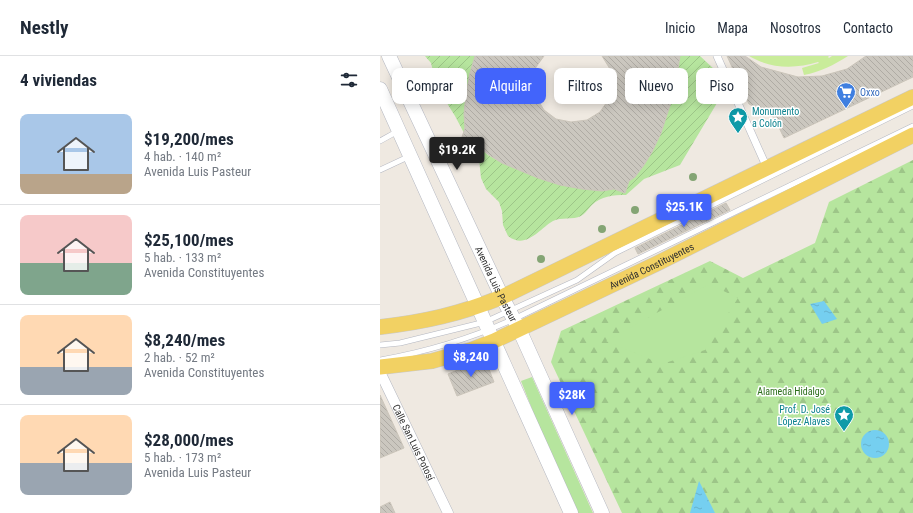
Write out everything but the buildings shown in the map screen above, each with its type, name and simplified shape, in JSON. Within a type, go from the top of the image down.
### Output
[{"type":"main road","name":"Avenida Luis Pasteur","points":[[389,56],[514,320],[602,513]]},
{"type":"main road","points":[[380,89],[571,513]]},
{"type":"main road","points":[[380,327],[441,318],[502,297],[913,97]]},
{"type":"main road","name":"Avenida Constituyentes","points":[[380,367],[432,361],[471,350],[489,331],[658,263],[913,135]]},
{"type":"street","points":[[717,56],[767,168]]},
{"type":"street","name":"Calle San Luis Potosí","points":[[380,372],[448,513]]},
{"type":"lane","points":[[514,320],[577,280],[615,253],[913,106]]},
{"type":"lane","points":[[380,360],[429,349],[489,331],[913,126]]},
{"type":"lane","points":[[380,141],[399,131]]},
{"type":"lane","points":[[380,170],[410,155]]},
{"type":"lane","points":[[380,345],[489,331]]},
{"type":"green space","points":[[425,56],[475,56],[464,133],[448,104],[467,104],[467,68],[432,68],[431,63]]},
{"type":"green space","points":[[680,56],[700,56],[713,68],[696,68],[696,104],[716,104],[680,165],[644,179],[626,195],[612,196],[599,200],[581,216],[553,221],[526,240],[515,240],[508,236],[503,225],[502,211],[499,202],[486,189],[481,178],[479,159],[476,153],[467,144],[465,137],[470,139],[488,155],[502,163],[538,178],[560,185],[602,191],[614,189],[625,193],[629,181],[635,177],[652,152],[661,133],[670,104],[688,104],[688,68],[678,68]]},
{"type":"green space","points":[[749,56],[829,56],[829,58],[832,56],[848,56],[827,68],[804,75],[802,68],[819,63],[792,67],[766,63]]},
{"type":"green space","name":"Alameda Hidalgo","points":[[913,160],[913,513],[622,513],[551,362],[561,331],[710,261],[743,278],[815,243],[829,202]]},
{"type":"green space","points":[[709,284],[738,298],[705,350],[662,364],[606,341]]},
{"type":"green space","points":[[532,377],[593,513],[573,513],[521,381]]},
{"type":"water","points":[[824,301],[837,319],[822,324],[810,304]]},
{"type":"water","points":[[875,430],[885,434],[889,444],[885,454],[875,458],[865,454],[861,444],[865,434]]},
{"type":"water","points":[[699,481],[715,513],[690,513]]},
{"type":"place","name":"Oxxo","points":[[846,109]]},
{"type":"place","name":"Monumento a Colón","points":[[738,134]]},
{"type":"place","name":"Prof. D. José López Alaves","points":[[844,432]]}]
